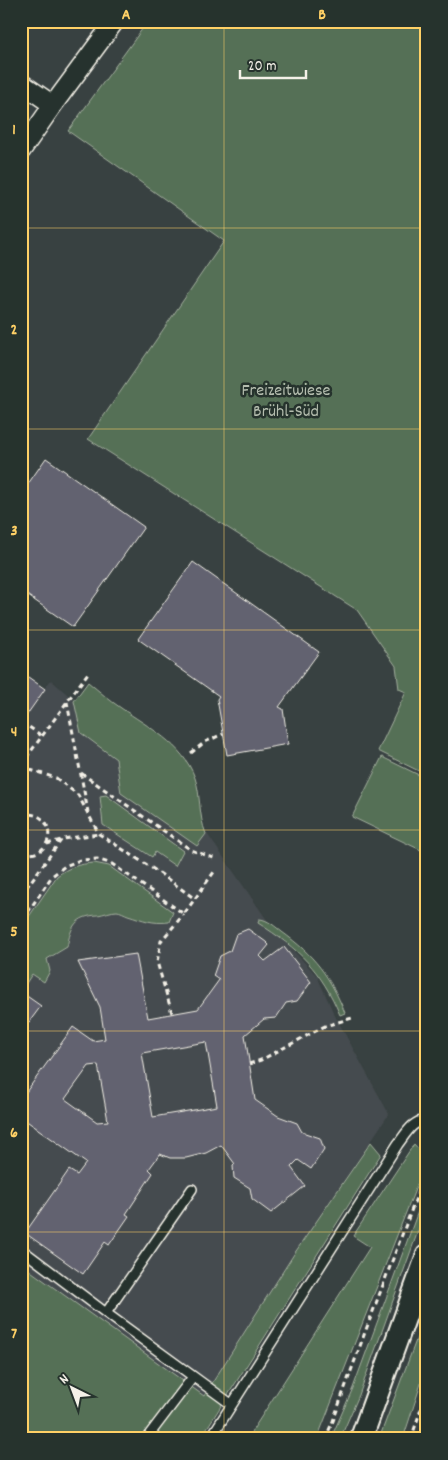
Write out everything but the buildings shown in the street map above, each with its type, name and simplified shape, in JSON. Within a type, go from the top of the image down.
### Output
[{"type":"street","points":[[21,151],[115,21]]},
{"type":"street","points":[[21,83],[53,105]]},
{"type":"street","points":[[361,1439],[427,1256]]},
{"type":"lane","points":[[210,1439],[398,1144],[414,1124],[422,1120],[427,1121]]},
{"type":"lane","points":[[106,1313],[192,1189]]},
{"type":"lane","points":[[21,1249],[231,1404]]},
{"type":"lane","points":[[146,1439],[193,1377]]},
{"type":"path","points":[[88,673],[21,766],[56,778],[78,795],[99,834],[195,898]]},
{"type":"path","points":[[67,702],[89,816]]},
{"type":"path","points":[[22,722],[42,736]]},
{"type":"path","points":[[191,753],[205,742],[223,734]]},
{"type":"path","points":[[80,773],[191,850],[214,858]]},
{"type":"path","points":[[21,815],[28,813],[37,815],[44,820],[49,836],[47,844],[42,850],[35,854],[27,855],[21,853]]},
{"type":"path","points":[[47,844],[62,839],[99,834]]},
{"type":"path","points":[[21,894],[62,839]]},
{"type":"path","points":[[21,912],[26,915],[52,876],[65,866],[80,860],[97,859],[112,864],[184,914]]},
{"type":"path","points":[[172,1013],[157,962],[161,941],[184,914],[214,872]]},
{"type":"path","points":[[250,1064],[325,1026],[352,1018]]},
{"type":"path","points":[[325,1439],[427,1169]]},
{"type":"path","points":[[411,1439],[427,1391]]},
{"type":"shaded area","points":[[51,680],[178,792],[274,930],[317,976],[334,1014],[389,1114],[294,1254],[204,1397],[21,1264],[21,718]]},
{"type":"green space","name":"Freizeitwiese Brühl-Süd","points":[[148,21],[427,21],[427,775],[378,751],[406,692],[399,689],[396,666],[357,610],[88,439],[224,241],[68,131]]},
{"type":"green space","points":[[88,682],[117,705],[164,737],[182,755],[197,784],[206,834],[197,846],[121,793],[116,759],[81,733],[74,701]]},
{"type":"green space","points":[[382,757],[427,779],[427,853],[352,817]]},
{"type":"green space","points":[[106,795],[183,851],[175,866],[155,852],[152,857],[103,825],[100,796]]},
{"type":"green space","points":[[94,863],[109,866],[173,912],[169,922],[148,921],[117,911],[79,920],[70,934],[67,947],[47,959],[50,971],[44,982],[32,974],[23,988],[21,987],[21,928],[57,876],[74,866]]},
{"type":"green space","points":[[259,919],[265,920],[274,926],[312,958],[327,977],[345,1013],[340,1015],[325,985],[307,962],[285,942],[258,923]]},
{"type":"green space","points":[[371,1142],[381,1154],[200,1439],[21,1439],[21,1264],[204,1396],[294,1254]]},
{"type":"green space","points":[[414,1144],[427,1159],[317,1439],[247,1439],[370,1247],[353,1236]]},
{"type":"green space","points":[[427,1187],[427,1206],[359,1395],[340,1439],[331,1438],[353,1388]]},
{"type":"green space","points":[[427,1311],[427,1365],[403,1439],[379,1439]]}]
